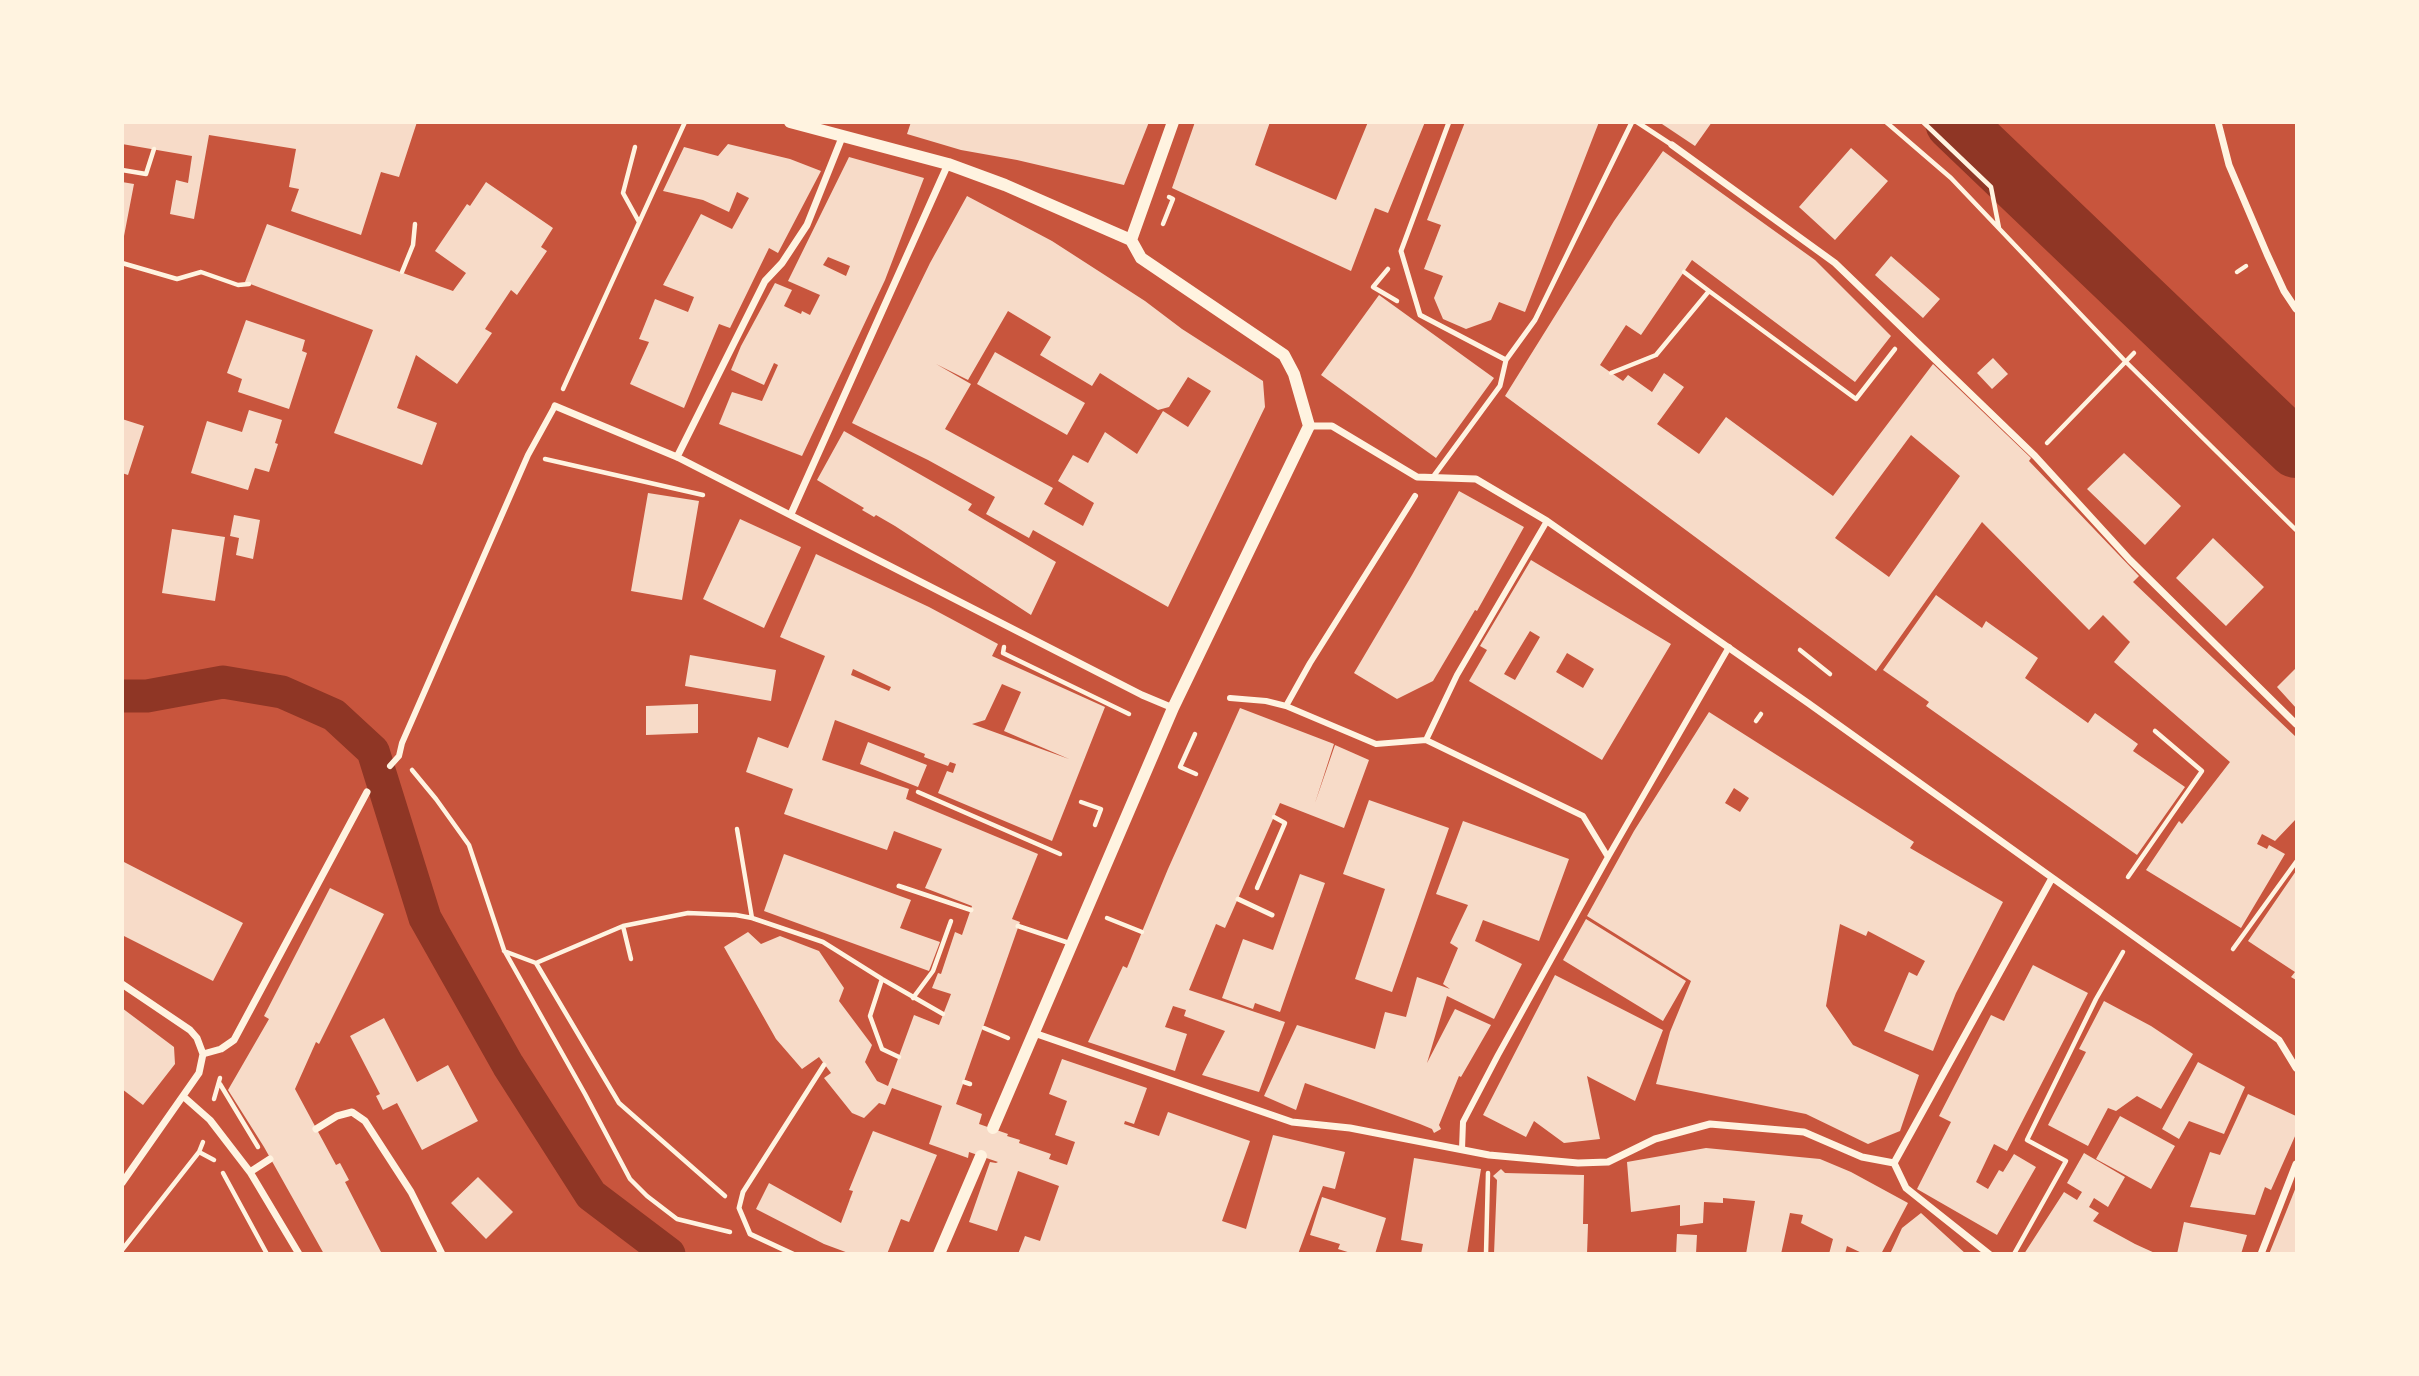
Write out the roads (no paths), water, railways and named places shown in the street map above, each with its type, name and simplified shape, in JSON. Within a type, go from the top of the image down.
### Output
[{"type":"street","points":[[790,122],[948,164],[1005,185],[1131,240],[1141,258],[1284,355],[1290,364],[1309,426],[1173,708],[993,1128]]},
{"type":"street","points":[[1131,240],[1173,122]]},
{"type":"street","points":[[2218,122],[2229,164],[2267,254],[2284,291],[2297,309]]},
{"type":"street","points":[[677,457],[765,281],[782,262],[807,225],[843,135]]},
{"type":"street","points":[[1672,145],[1835,263],[2035,456],[2130,560],[2297,724]]},
{"type":"street","points":[[791,514],[948,164]]},
{"type":"street","points":[[390,766],[399,756],[402,743],[528,455],[555,405],[677,457],[1142,695],[1173,708]]},
{"type":"street","points":[[1309,426],[1332,426],[1417,477],[1476,479],[1547,521],[2278,1040],[2297,1068]]},
{"type":"street","points":[[1286,706],[1415,496]]},
{"type":"street","points":[[1426,740],[1457,675],[1547,521]]},
{"type":"street","points":[[1462,1149],[1463,1122],[1608,857],[1728,648]]},
{"type":"street","points":[[1230,698],[1266,701],[1286,706],[1376,744],[1426,740],[1583,816],[1608,857]]},
{"type":"street","points":[[203,1054],[221,1049],[234,1040],[367,792]]},
{"type":"street","points":[[1894,1163],[2052,878]]},
{"type":"street","points":[[122,984],[190,1030],[197,1038],[203,1054],[199,1073],[184,1097],[122,1183]]},
{"type":"street","points":[[1034,1033],[1293,1122],[1350,1128],[1489,1154],[1578,1163],[1608,1162],[1656,1139],[1710,1124],[1804,1132],[1862,1157],[1894,1163]]},
{"type":"street","points":[[184,1097],[210,1120],[250,1172],[299,1254]]},
{"type":"street","points":[[316,1129],[337,1116],[352,1112],[365,1121],[411,1192],[442,1254]]},
{"type":"street","points":[[939,1254],[981,1156]]},
{"type":"street","points":[[250,1172],[270,1159]]},
{"type":"street","points":[[1894,1163],[1906,1188],[1989,1254]]},
{"type":"street","points":[[2261,1254],[2297,1164]]},
{"type":"lane","points":[[1448,122],[1401,251],[1420,315],[1506,360]]},
{"type":"lane","points":[[1433,477],[1500,386],[1506,360],[1535,320],[1632,122]]},
{"type":"lane","points":[[1637,122],[1672,145]]},
{"type":"lane","points":[[899,886],[971,910]]},
{"type":"lane","points":[[1238,899],[1272,915]]},
{"type":"lane","points":[[1018,926],[1072,944]]},
{"type":"lane","points":[[793,1254],[750,1234],[739,1208],[743,1192],[824,1065]]},
{"type":"waterway","points":[[1954,122],[2296,449]]},
{"type":"waterway","points":[[122,696],[147,696],[223,682],[282,692],[334,715],[373,751],[425,918],[508,1065],[591,1195],[669,1254]]}]
